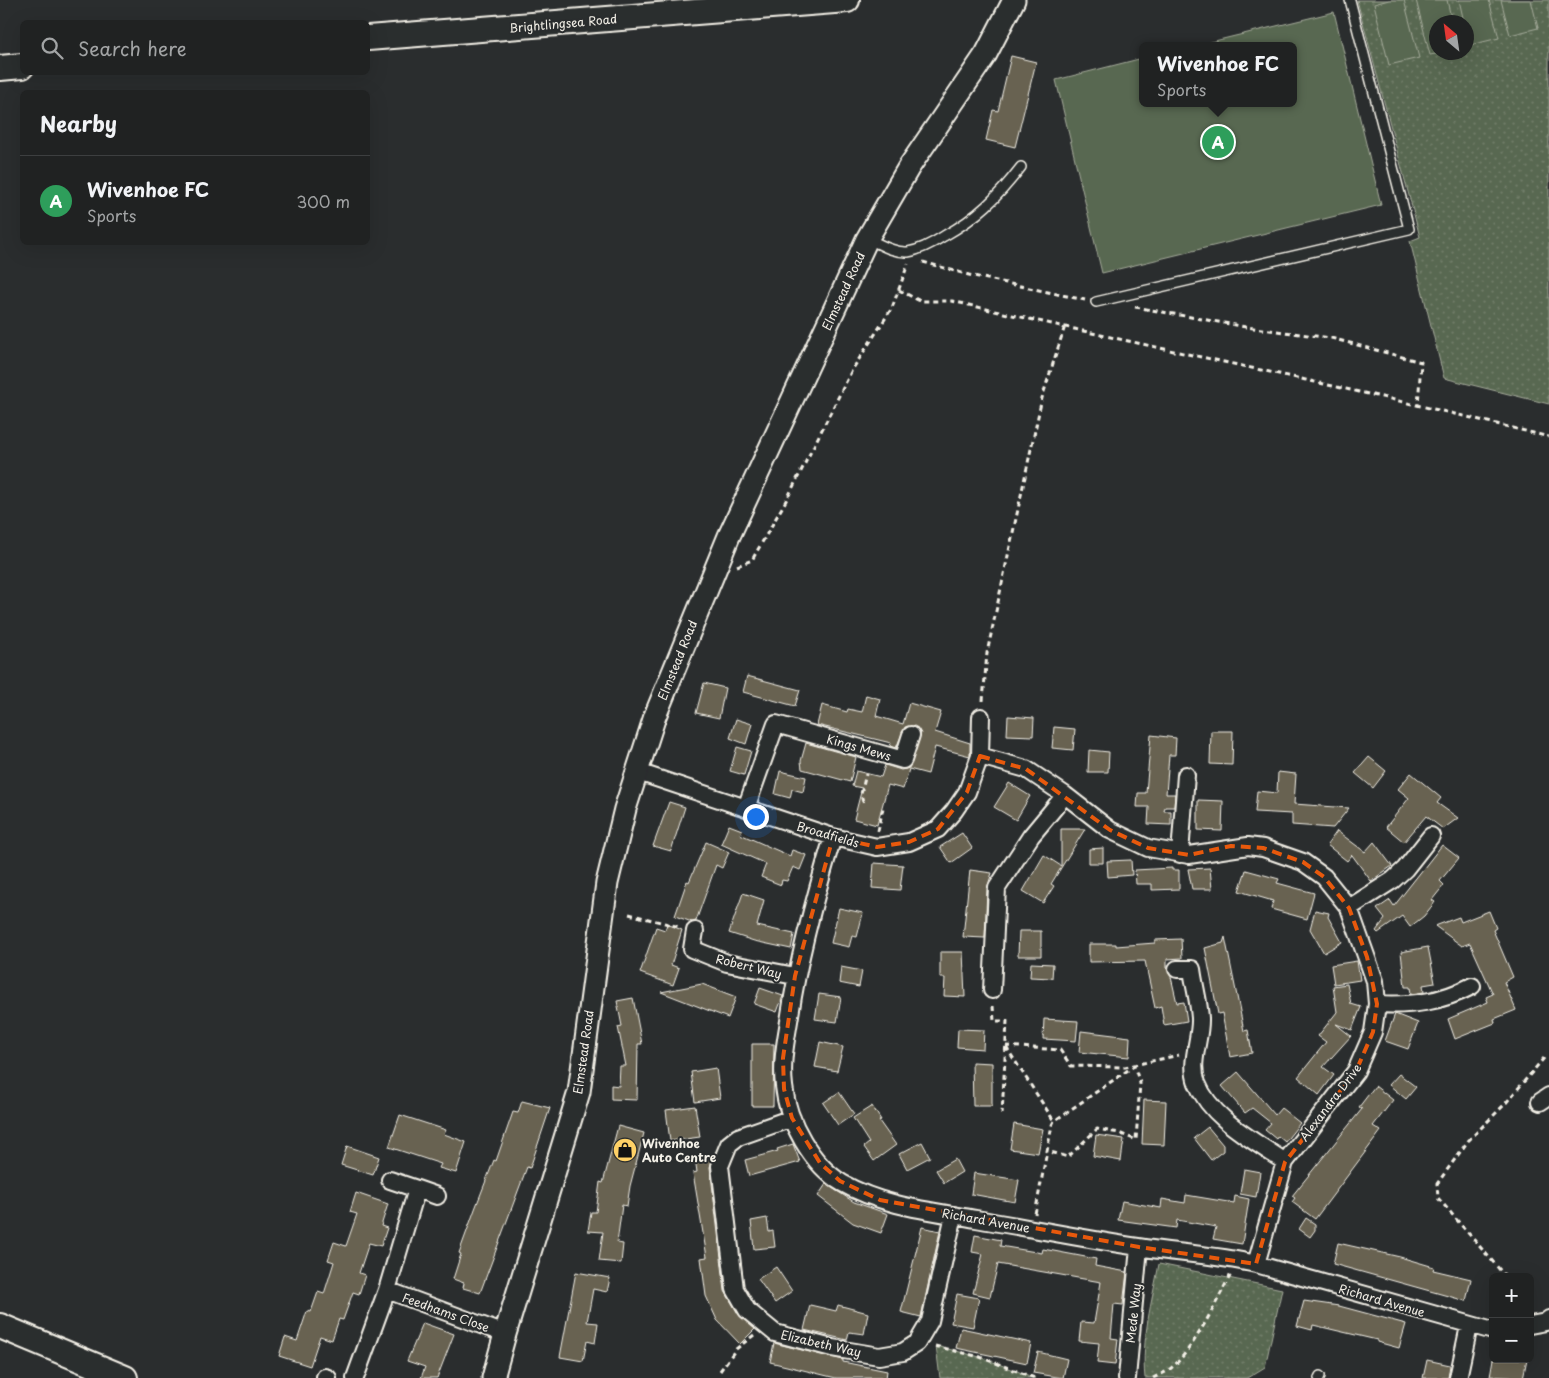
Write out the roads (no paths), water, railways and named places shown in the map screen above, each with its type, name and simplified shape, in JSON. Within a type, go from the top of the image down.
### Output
[{"type":"main road","name":"Brightlingsea Road","points":[[370,38],[847,0]]},
{"type":"main road","points":[[0,68],[20,66]]},
{"type":"main road","points":[[0,1326],[125,1378]]},
{"type":"street","name":"Elmstead Road","points":[[493,1378],[579,1092],[607,883],[621,825],[655,716],[729,536],[867,239],[909,167],[986,54],[1014,0]]},
{"type":"street","name":"Broadfields","points":[[638,772],[833,837],[873,846],[909,842],[938,828],[967,792],[980,756],[981,717]]},
{"type":"street","name":"Kings Mews","points":[[746,808],[776,724],[903,760],[911,735]]},
{"type":"street","name":"Alexandra Drive","points":[[980,756],[1026,769],[1065,794],[1110,830],[1148,848],[1189,854],[1248,846],[1279,852],[1303,862],[1324,878],[1349,908],[1375,981],[1377,1004],[1373,1032],[1356,1071],[1285,1162],[1256,1264]]},
{"type":"street","points":[[1180,854],[1186,775]]},
{"type":"street","points":[[992,990],[997,888],[1031,836],[1065,794]]},
{"type":"street","points":[[1349,908],[1393,880],[1405,869],[1431,836]]},
{"type":"street","name":"Richard Avenue","points":[[833,837],[810,912],[795,976],[782,1058],[784,1088],[792,1118],[805,1142],[820,1163],[840,1181],[880,1200],[954,1215],[1140,1247],[1234,1259],[1256,1264],[1489,1330]]},
{"type":"street","name":"Robert Way","points":[[695,931],[692,949],[727,963],[795,976]]},
{"type":"street","points":[[1177,969],[1192,969],[1200,1019],[1194,1051],[1197,1083],[1219,1113],[1234,1128],[1285,1162]]},
{"type":"street","points":[[1377,1004],[1423,1004],[1442,999],[1472,986]]},
{"type":"street","name":"Elizabeth Way","points":[[792,1118],[738,1137],[729,1144],[720,1166],[735,1289],[747,1310],[764,1326],[786,1338],[879,1356],[903,1352],[917,1343],[930,1321],[954,1215]]},
{"type":"street","points":[[390,1180],[437,1196]]},
{"type":"street","name":"Feedhams Close","points":[[355,1378],[387,1290],[417,1189]]},
{"type":"street","name":"Mede Way","points":[[1127,1378],[1140,1247]]},
{"type":"street","name":"Feedhams Close","points":[[387,1290],[505,1334]]},
{"type":"street","points":[[1534,1324],[1546,1322],[1549,1319]]},
{"type":"street","points":[[1458,1378],[1469,1326]]},
{"type":"lane","points":[[1096,302],[1409,229],[1350,0]]},
{"type":"lane","points":[[867,239],[900,251],[918,250],[971,220],[990,204],[1021,167]]},
{"type":"place","name":"Wivenhoe FC","points":[[1218,142]]},
{"type":"place","name":"Wivenhoe Auto Centre","points":[[625,1150]]}]
